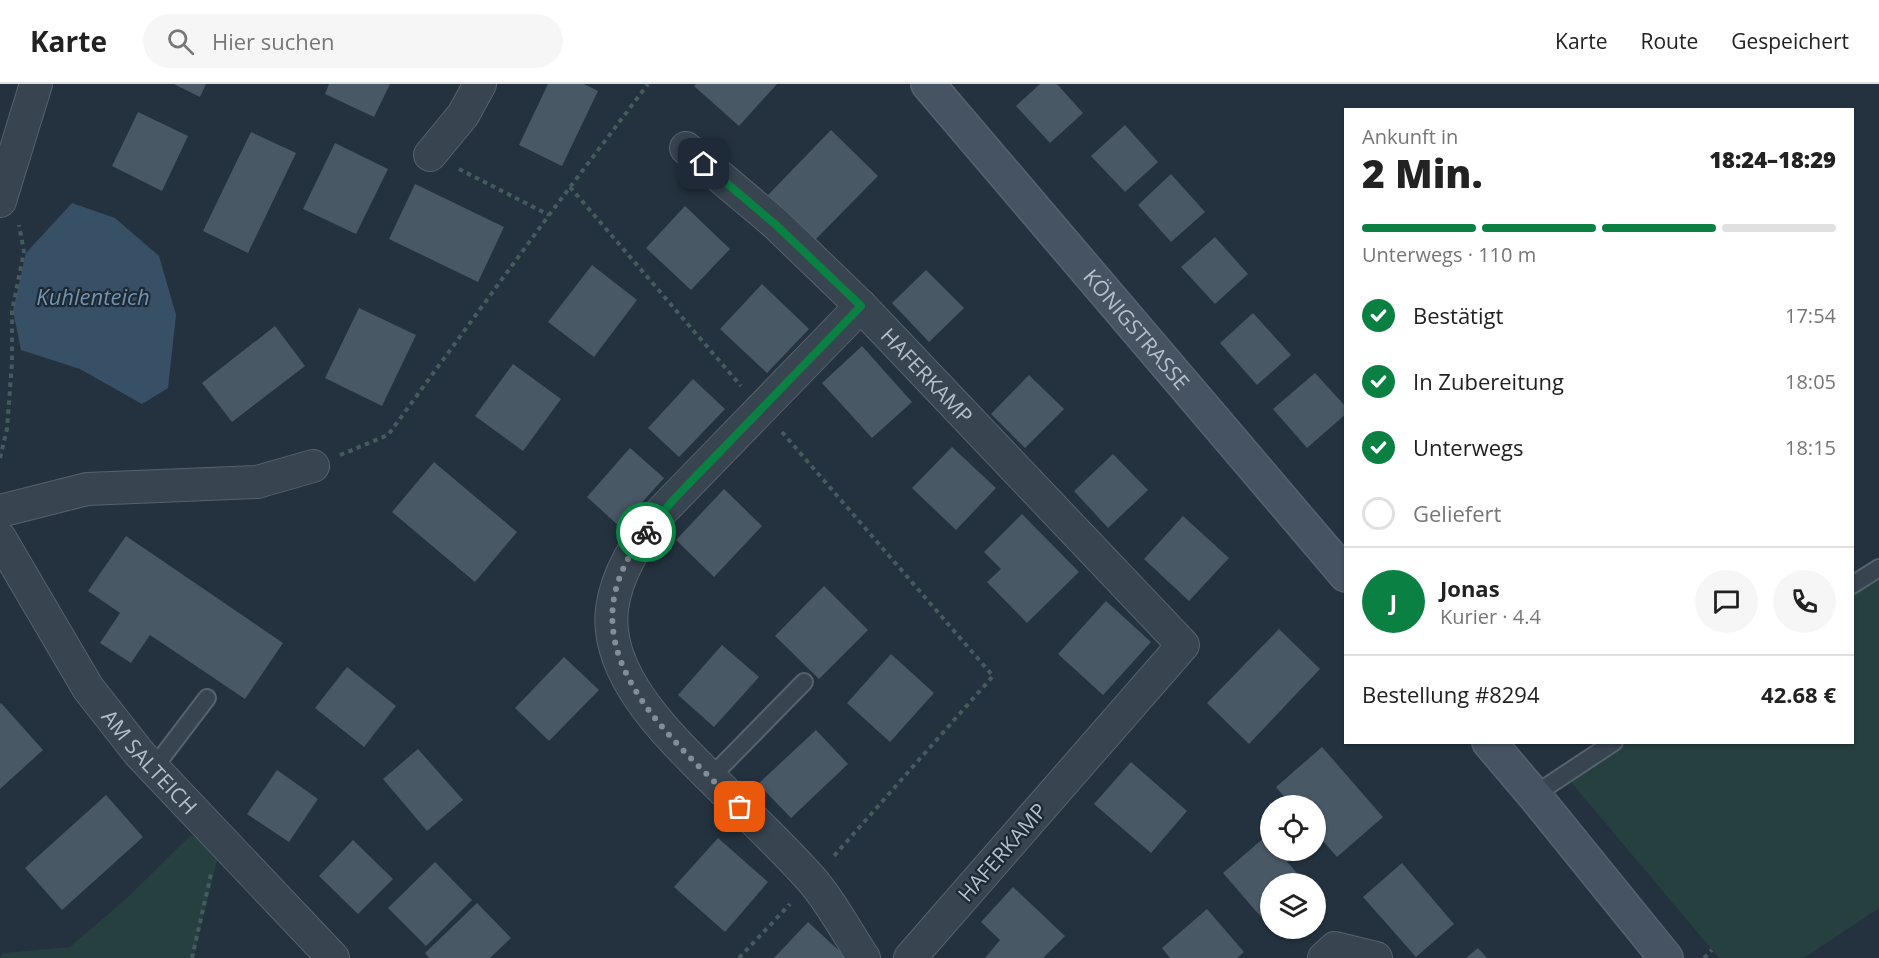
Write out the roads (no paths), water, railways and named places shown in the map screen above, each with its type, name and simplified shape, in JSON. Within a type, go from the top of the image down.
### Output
[{"type":"main road","name":"KÖNIGSTRASSE","points":[[928,84],[1344,573]]},
{"type":"main road","points":[[1491,744],[1666,958]]},
{"type":"street","points":[[0,201],[36,84]]},
{"type":"street","points":[[430,155],[463,115],[480,84]]},
{"type":"street","points":[[686,148],[776,225],[861,306],[660,513],[634,546],[620,579],[612,610],[614,637],[623,669],[644,706],[669,736],[813,880],[864,958]]},
{"type":"street","name":"HAFERKAMP","points":[[861,306],[1183,645],[910,958]]},
{"type":"street","points":[[0,511],[87,489],[257,482],[314,466]]},
{"type":"street","name":"AM SALTEICH","points":[[0,538],[88,688],[153,769],[333,958]]},
{"type":"street","points":[[1324,958],[1335,948],[1376,958]]},
{"type":"lane","points":[[1854,584],[1879,568]]},
{"type":"lane","points":[[711,778],[804,682]]},
{"type":"lane","points":[[153,769],[207,698]]},
{"type":"lane","points":[[1534,795],[1611,744]]},
{"type":"water","name":"Kuhlenteich","points":[[72,203],[115,218],[159,256],[176,315],[168,388],[142,404],[80,369],[21,350],[13,311],[26,253]]}]
